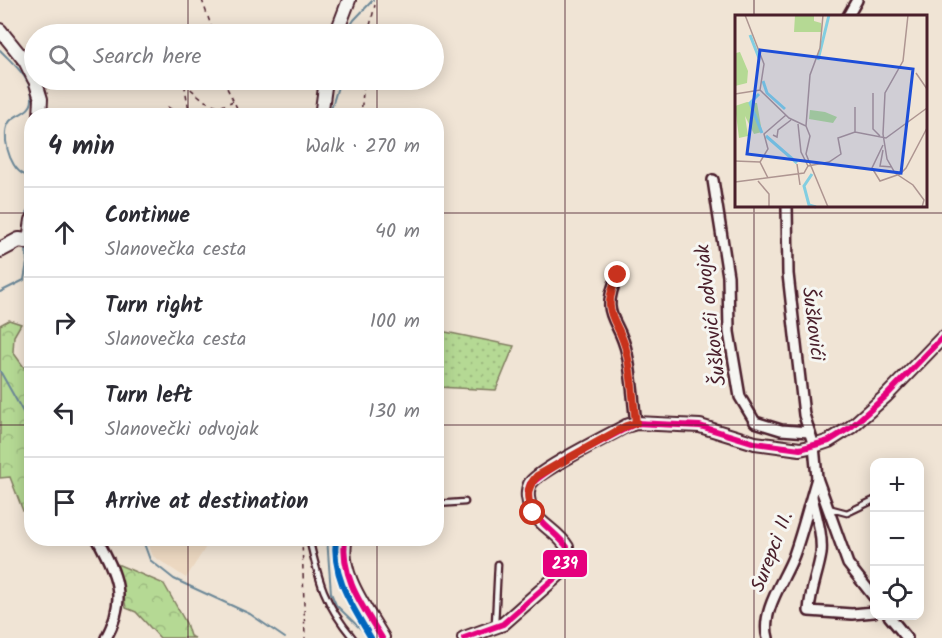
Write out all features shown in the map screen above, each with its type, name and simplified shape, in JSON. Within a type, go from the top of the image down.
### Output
[{"type":"main road","points":[[0,250],[19,240],[24,240]]},
{"type":"main road","points":[[345,546],[344,559],[356,593],[382,638]]},
{"type":"street","points":[[340,24],[349,0]]},
{"type":"street","points":[[849,15],[857,0]]},
{"type":"street","points":[[0,30],[24,60]]},
{"type":"street","points":[[38,90],[40,108]]},
{"type":"street","points":[[322,108],[325,90]]},
{"type":"street","name":"Šuškovići odvojak","points":[[713,180],[728,276],[729,332],[740,397],[755,422],[781,430],[809,432]]},
{"type":"street","name":"Šuškovići","points":[[787,207],[788,274],[804,415],[814,446],[817,478]]},
{"type":"street","points":[[618,275],[610,292],[610,313],[627,351],[636,423]]},
{"type":"street","points":[[464,638],[503,624],[564,570],[568,557],[567,547],[562,539],[533,513],[528,494],[530,484],[553,465],[626,426],[636,423],[700,426],[755,443],[800,449],[814,446],[829,441],[851,427],[886,396],[942,338]]},
{"type":"street","points":[[817,478],[848,564],[870,592]]},
{"type":"street","name":"Surepci II.","points":[[768,638],[766,631],[770,608],[794,554],[817,478]]},
{"type":"street","points":[[812,497],[820,528],[821,551],[809,611],[852,614],[870,612]]},
{"type":"street","points":[[100,546],[119,590],[118,608],[106,638]]},
{"type":"street","points":[[893,620],[907,638]]},
{"type":"lane","points":[[444,503],[465,502]]},
{"type":"lane","points":[[828,508],[846,513],[870,502]]},
{"type":"lane","points":[[311,546],[322,590],[333,611],[353,638]]},
{"type":"lane","points":[[495,627],[498,564]]},
{"type":"path","points":[[202,0],[210,24]]},
{"type":"path","points":[[370,24],[375,5]]},
{"type":"path","points":[[185,90],[189,108]]},
{"type":"path","points":[[192,90],[205,100],[220,107],[233,101]]},
{"type":"path","points":[[228,90],[237,108]]},
{"type":"path","points":[[362,108],[363,90]]},
{"type":"path","points":[[302,546],[305,638]]},
{"type":"shaded area","points":[[149,546],[207,546],[186,578],[153,556]]},
{"type":"green space","points":[[9,320],[21,324],[14,336],[13,352],[24,367],[23,511],[10,477],[0,478],[0,325]]},
{"type":"green space","points":[[444,332],[514,346],[496,390],[444,387]]},
{"type":"green space","points":[[117,564],[164,584],[186,623],[190,636],[195,638],[160,638],[136,612],[126,608]]},
{"type":"waterway","points":[[351,24],[373,0]]},
{"type":"waterway","points":[[0,50],[24,76]]},
{"type":"waterway","points":[[29,108],[32,99],[31,90]]},
{"type":"waterway","points":[[331,108],[337,90]]},
{"type":"waterway","points":[[24,112],[10,121],[6,133],[10,157],[18,170],[24,174]]},
{"type":"waterway","points":[[0,292],[24,280]]},
{"type":"waterway","points":[[0,371],[24,414]]},
{"type":"waterway","points":[[145,546],[150,560],[174,579],[250,614],[285,638]]},
{"type":"waterway","points":[[328,546],[331,593],[336,605],[370,638]]},
{"type":"transit line","name":"239","points":[[464,638],[503,624],[564,570],[567,547],[533,512],[528,494],[530,484],[559,463],[636,423],[700,426],[755,443],[800,449],[829,441],[851,427],[886,396],[942,338]]},
{"type":"transit line","points":[[335,546],[340,579],[371,638]]},
{"type":"transit line","name":"239","points":[[344,546],[346,566],[354,591],[382,638]]},
{"type":"route","points":[[533,513],[528,494],[530,484],[537,476],[553,465],[626,426],[636,423],[627,351],[610,313],[610,292],[618,275]]}]
